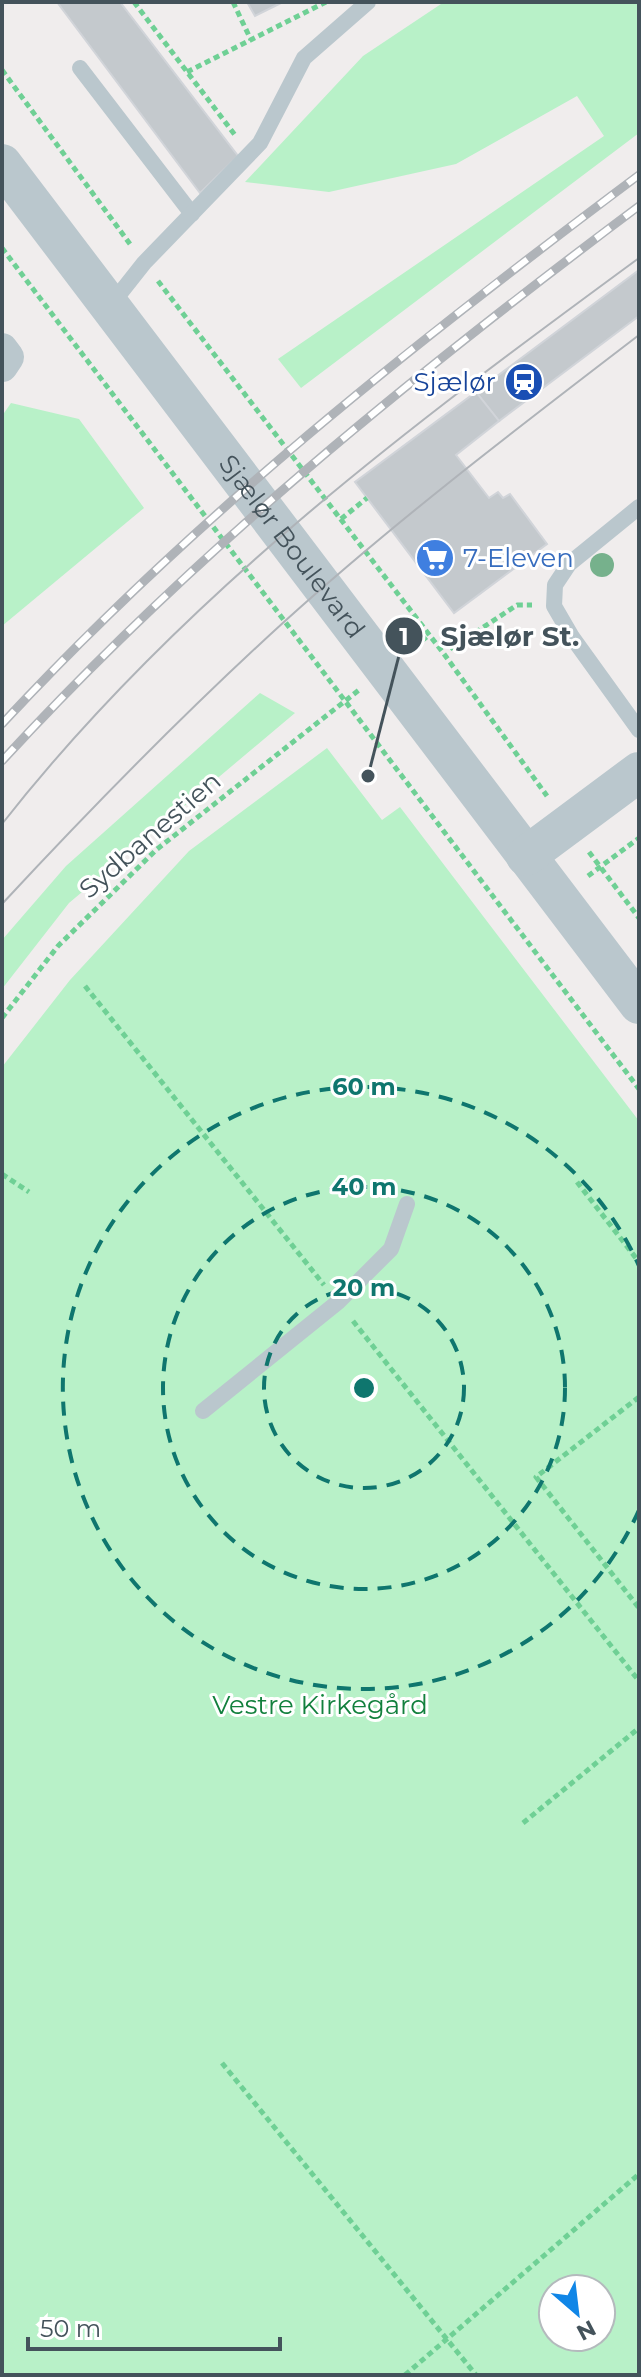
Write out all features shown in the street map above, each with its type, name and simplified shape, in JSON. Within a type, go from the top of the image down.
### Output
[{"type":"street","name":"Sjælør Boulevard","points":[[2,164],[639,1004]]},
{"type":"street","points":[[526,856],[639,772]]},
{"type":"lane","points":[[110,306],[144,263],[260,143],[304,58],[368,2]]},
{"type":"lane","points":[[80,68],[192,214]]},
{"type":"lane","points":[[639,507],[569,564],[555,585],[554,606],[572,637],[639,730]]},
{"type":"lane","points":[[203,1411],[338,1302],[391,1249],[407,1204]]},
{"type":"path","points":[[134,2],[249,154]]},
{"type":"path","points":[[233,2],[251,40]]},
{"type":"path","points":[[187,72],[327,2]]},
{"type":"path","points":[[2,70],[144,263],[444,654],[639,918]]},
{"type":"path","points":[[2,248],[639,1089]]},
{"type":"path","points":[[341,519],[367,498]]},
{"type":"path","points":[[450,649],[517,605],[554,606]]},
{"type":"path","name":"Sydbanestien","points":[[2,1018],[58,946],[156,850],[344,701]]},
{"type":"path","points":[[85,986],[639,1681]]},
{"type":"path","points":[[2,1174],[29,1192]]},
{"type":"path","points":[[577,1182],[639,1262]]},
{"type":"path","points":[[639,1397],[536,1477],[639,1608]]},
{"type":"path","points":[[523,1823],[639,1728]]},
{"type":"path","points":[[222,2063],[476,2375]]},
{"type":"path","points":[[405,2375],[639,2174]]},
{"type":"green space","points":[[444,2],[639,2],[639,133],[301,388],[278,359],[604,136],[577,96],[456,164],[329,192],[245,182],[363,56]]},
{"type":"green space","points":[[11,403],[79,419],[144,508],[2,626],[2,416]]},
{"type":"green space","points":[[260,693],[295,713],[69,903],[2,989],[2,940],[66,866]]},
{"type":"green space","name":"Vestre Kirkegård","points":[[327,748],[382,820],[400,807],[639,1121],[639,2375],[2,2375],[2,1067],[70,980],[189,851]]},
{"type":"building","points":[[57,2],[120,2],[238,156],[200,193]]},
{"type":"building","points":[[247,2],[283,2],[255,16]]},
{"type":"building","points":[[639,270],[639,316],[499,421],[476,392]]},
{"type":"building","points":[[476,392],[499,421],[456,455],[489,498],[498,492],[503,498],[510,494],[547,544],[454,613],[355,482]]},
{"type":"tram line","points":[[2,824],[71,742],[144,664],[221,590],[383,451],[639,258]]},
{"type":"tram line","points":[[2,904],[140,760],[285,621],[415,510],[639,335]]},
{"type":"railway","points":[[2,724],[151,575],[308,435],[389,368],[639,175]]},
{"type":"railway","points":[[2,761],[151,610],[308,468],[471,335],[639,206]]},
{"type":"place","name":"Sjælør","points":[[524,382]]},
{"type":"place","name":"7-Eleven","points":[[435,558]]},
{"type":"place","name":"Sjælør St.","points":[[368,776]]}]
